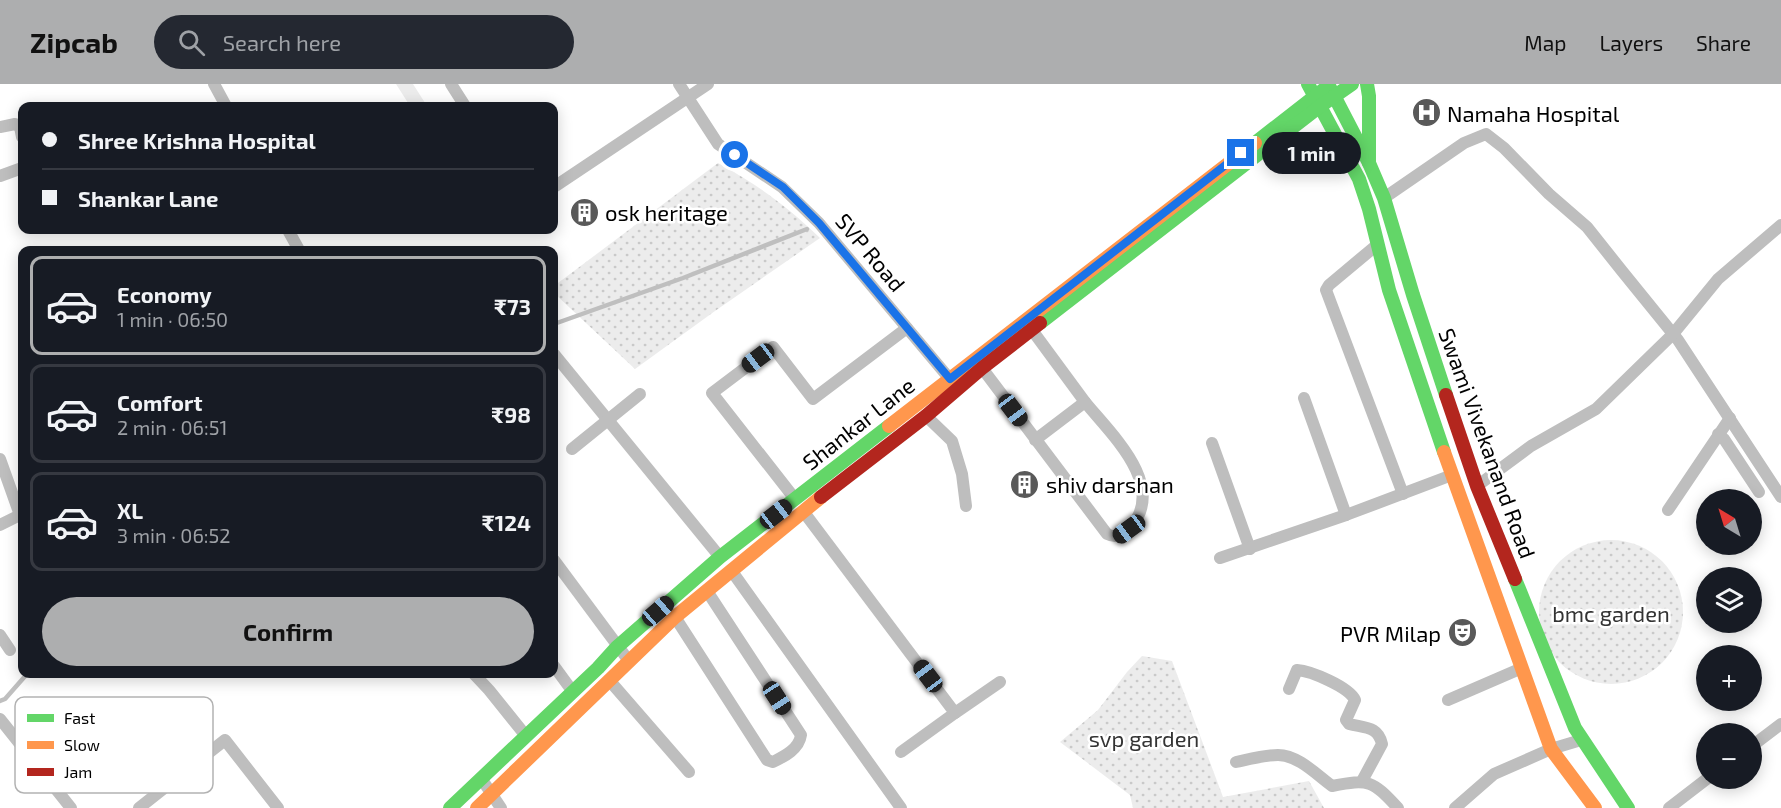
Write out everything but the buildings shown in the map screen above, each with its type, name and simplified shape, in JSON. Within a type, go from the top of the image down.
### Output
[{"type":"street","points":[[214,84],[224,102]]},
{"type":"street","points":[[451,84],[462,102]]},
{"type":"street","name":"SVP Road","points":[[679,84],[718,144],[783,187],[819,223],[954,384]]},
{"type":"street","points":[[558,184],[708,84]]},
{"type":"street","points":[[1314,96],[1330,87],[1352,84]]},
{"type":"street","points":[[1367,84],[1370,163]]},
{"type":"street","name":"Swami Vivekanand Road","points":[[1330,87],[1370,163],[1384,198],[1413,295],[1478,486],[1575,728],[1628,808]]},
{"type":"street","name":"Swami Vivekanand Road","points":[[1314,96],[1359,179],[1389,290],[1452,475],[1551,749],[1595,808]]},
{"type":"street","name":"Shankar Lane","points":[[477,808],[675,617],[803,511],[926,416],[954,384],[982,368],[1032,330],[1314,96]]},
{"type":"street","name":"Shankar Lane","points":[[450,808],[573,692],[617,647],[720,557],[795,499],[954,384],[1314,96]]},
{"type":"street","points":[[0,128],[15,124],[18,126]]},
{"type":"street","points":[[1384,198],[1464,143],[1486,134],[1504,148],[1549,194],[1587,227],[1673,334],[1781,496]]},
{"type":"street","points":[[0,176],[18,169]]},
{"type":"street","points":[[1478,486],[1531,446],[1596,409],[1673,334],[1718,279],[1781,225]]},
{"type":"street","points":[[1378,244],[1326,290],[1402,494]]},
{"type":"street","points":[[795,499],[712,393],[773,347],[813,399],[907,328]]},
{"type":"street","points":[[982,368],[1107,534],[1112,537],[1119,536],[1129,529],[1135,521],[1144,496],[1142,481],[1123,449],[1032,330]]},
{"type":"street","points":[[558,359],[720,557]]},
{"type":"street","points":[[572,449],[640,394]]},
{"type":"street","points":[[1304,398],[1346,515]]},
{"type":"street","points":[[1035,440],[1085,402]]},
{"type":"street","points":[[926,416],[952,441],[962,474],[966,506]]},
{"type":"street","points":[[1668,510],[1721,436],[1730,418]]},
{"type":"street","points":[[1721,436],[1737,429]]},
{"type":"street","points":[[1721,436],[1757,493],[1771,483]]},
{"type":"street","points":[[1212,443],[1250,549]]},
{"type":"street","points":[[0,459],[18,507]]},
{"type":"street","points":[[1220,558],[1346,515],[1452,475]]},
{"type":"street","points":[[803,511],[955,713]]},
{"type":"street","points":[[0,525],[18,516]]},
{"type":"street","points":[[558,566],[629,661]]},
{"type":"street","points":[[731,570],[901,808]]},
{"type":"street","points":[[675,617],[767,760],[773,762],[784,756],[800,743],[801,735],[707,591]]},
{"type":"street","points":[[0,635],[10,650]]},
{"type":"street","points":[[1448,700],[1522,668]]},
{"type":"street","points":[[1290,689],[1297,670],[1303,670],[1352,693],[1355,700],[1346,720],[1349,724],[1376,731],[1382,744],[1362,781]]},
{"type":"street","points":[[558,671],[573,692]]},
{"type":"street","points":[[478,678],[526,736]]},
{"type":"street","points":[[609,680],[689,772]]},
{"type":"street","points":[[901,752],[1000,682]]},
{"type":"street","points":[[2,722],[15,738]]},
{"type":"street","points":[[1762,738],[1781,724]]},
{"type":"street","points":[[1455,808],[1494,774],[1551,749],[1581,740]]},
{"type":"street","points":[[213,750],[225,741],[278,808]]},
{"type":"street","points":[[1236,762],[1280,755],[1298,761],[1332,786],[1362,781],[1381,789],[1398,808]]},
{"type":"street","points":[[482,778],[501,808]]},
{"type":"street","points":[[1669,808],[1696,787]]},
{"type":"street","points":[[59,793],[71,808]]},
{"type":"street","points":[[140,808],[159,793]]},
{"type":"green space","points":[[396,84],[413,84],[424,102],[407,102]]},
{"type":"green space","points":[[718,163],[772,197],[820,238],[635,369],[558,297],[558,283]]},
{"type":"green space","name":"bmc garden","points":[[1611,540],[1639,545],[1662,561],[1678,584],[1683,612],[1678,640],[1662,663],[1639,679],[1611,684],[1583,679],[1560,663],[1544,640],[1539,612],[1544,584],[1560,561],[1583,545]]},
{"type":"green space","name":"svp garden","points":[[1142,656],[1172,661],[1223,797],[1309,781],[1324,808],[1133,808],[1130,795],[1060,742],[1098,710]]},
{"type":"waterway","points":[[558,323],[683,278],[807,229]]},
{"type":"waterway","points":[[0,701],[5,699],[23,678]]},
{"type":"traffic: fast","points":[[1308,84],[1359,179],[1369,209],[1389,290],[1444,452]]},
{"type":"traffic: fast","points":[[1328,84],[1369,163],[1384,198],[1446,395]]},
{"type":"traffic: fast","points":[[1040,323],[1319,107],[1352,84]]},
{"type":"traffic: fast","points":[[1367,84],[1369,163]]},
{"type":"traffic: fast","points":[[1255,143],[1323,90]]},
{"type":"traffic: fast","points":[[450,808],[598,668],[617,647],[720,557],[889,426]]},
{"type":"traffic: fast","points":[[1515,579],[1575,728],[1628,808]]},
{"type":"traffic: slow","points":[[889,426],[1255,143]]},
{"type":"traffic: slow","points":[[1444,452],[1551,749],[1595,808]]},
{"type":"traffic: slow","points":[[477,808],[675,617],[821,497]]},
{"type":"traffic: jam","points":[[821,497],[926,416],[1040,323]]},
{"type":"traffic: jam","points":[[1446,395],[1477,486],[1515,579]]},
{"type":"place","name":"Namaha Hospital","points":[[1426,113]]},
{"type":"place","name":"osk heritage","points":[[584,212]]},
{"type":"place","name":"shiv darshan","points":[[1025,484]]},
{"type":"place","name":"PVR Milap","points":[[1462,633]]},
{"type":"route","points":[[735,155],[783,187],[819,223],[950,379],[1241,153]]}]
